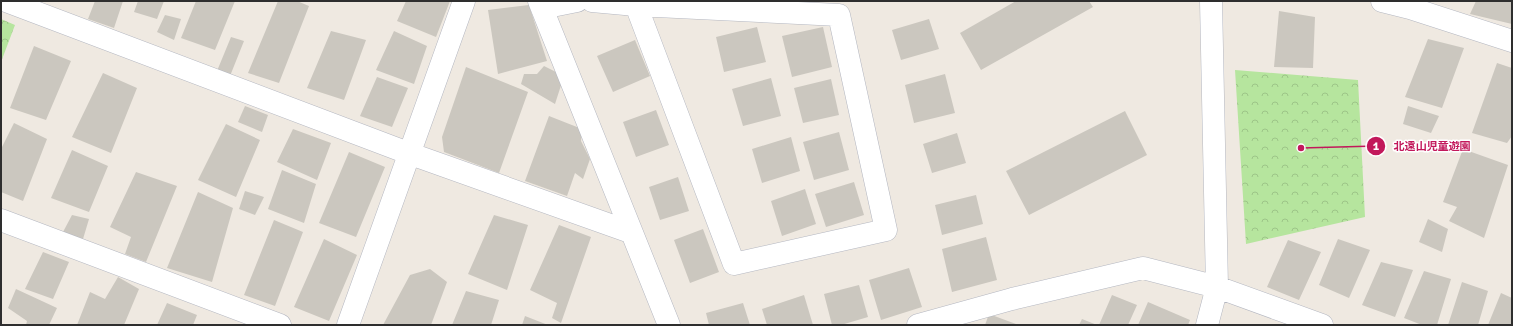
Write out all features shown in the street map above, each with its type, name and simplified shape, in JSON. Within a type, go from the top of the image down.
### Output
[{"type":"street","points":[[6,1],[408,153],[630,232]]},
{"type":"street","points":[[348,325],[408,153],[464,1]]},
{"type":"street","points":[[577,1],[540,4],[668,325]]},
{"type":"street","points":[[592,1],[636,5],[839,15],[886,230],[734,264],[636,5]]},
{"type":"street","points":[[1207,325],[1217,287],[1211,1]]},
{"type":"street","points":[[1382,1],[1411,4],[1512,41]]},
{"type":"street","points":[[1,220],[280,325]]},
{"type":"street","points":[[918,325],[1012,299],[1143,268],[1217,287],[1322,325]]},
{"type":"green space","points":[[1,19],[15,25],[1,62]]},
{"type":"green space","points":[[1235,70],[1358,80],[1365,217],[1246,244]]},
{"type":"building","points":[[95,1],[123,1],[114,28],[88,19]]},
{"type":"building","points":[[138,1],[164,1],[157,19],[134,12]]},
{"type":"building","points":[[196,1],[235,1],[215,50],[181,38]]},
{"type":"building","points":[[278,1],[297,1],[309,6],[279,83],[248,73]]},
{"type":"building","points":[[406,1],[450,1],[436,37],[397,21]]},
{"type":"building","points":[[1016,1],[1089,1],[1093,7],[981,70],[960,33]]},
{"type":"building","points":[[1476,1],[1512,1],[1512,24],[1470,14]]},
{"type":"building","points":[[529,5],[547,61],[498,74],[488,10]]},
{"type":"building","points":[[1279,11],[1315,17],[1313,68],[1274,67]]},
{"type":"building","points":[[165,15],[181,19],[174,40],[157,32]]},
{"type":"building","points":[[929,19],[939,49],[901,60],[892,30]]},
{"type":"building","points":[[757,27],[766,62],[724,72],[716,37]]},
{"type":"building","points":[[823,27],[832,67],[792,77],[782,36]]},
{"type":"building","points":[[331,31],[366,40],[344,100],[307,88]]},
{"type":"building","points":[[394,31],[427,46],[414,84],[376,70]]},
{"type":"building","points":[[231,37],[244,41],[230,76],[217,71]]},
{"type":"building","points":[[1428,39],[1464,48],[1442,108],[1405,97]]},
{"type":"building","points":[[635,40],[650,76],[613,92],[597,56]]},
{"type":"building","points":[[34,46],[71,61],[46,120],[10,108]]},
{"type":"building","points":[[1497,63],[1512,68],[1512,136],[1507,143],[1472,133]]},
{"type":"building","points":[[544,66],[564,76],[555,104],[521,84],[524,74],[537,74]]},
{"type":"building","points":[[466,67],[528,92],[499,173],[444,152],[442,137]]},
{"type":"building","points":[[103,73],[137,88],[111,153],[72,137]]},
{"type":"building","points":[[945,74],[955,113],[914,123],[905,85]]},
{"type":"building","points":[[377,77],[408,88],[392,127],[360,116]]},
{"type":"building","points":[[771,78],[781,116],[743,126],[732,89]]},
{"type":"building","points":[[831,79],[839,115],[803,123],[794,88]]},
{"type":"building","points":[[245,106],[268,115],[262,132],[238,122]]},
{"type":"building","points":[[1408,106],[1439,116],[1431,133],[1403,124]]},
{"type":"building","points":[[656,110],[669,145],[636,157],[623,122]]},
{"type":"building","points":[[1125,111],[1147,155],[1029,215],[1006,171]]},
{"type":"building","points":[[549,116],[582,129],[581,141],[590,159],[583,179],[575,173],[567,196],[525,181]]},
{"type":"building","points":[[14,123],[47,139],[23,201],[1,192],[1,149]]},
{"type":"building","points":[[226,124],[260,140],[236,197],[198,180]]},
{"type":"building","points":[[293,129],[331,143],[317,180],[277,162]]},
{"type":"building","points":[[839,132],[849,170],[814,180],[803,142]]},
{"type":"building","points":[[957,133],[966,163],[932,173],[923,144]]},
{"type":"building","points":[[791,137],[800,171],[762,183],[752,149]]},
{"type":"building","points":[[1463,149],[1508,165],[1484,238],[1449,221],[1457,207],[1443,202]]},
{"type":"building","points":[[72,150],[108,166],[89,212],[51,198]]},
{"type":"building","points":[[349,152],[385,167],[356,237],[319,223]]},
{"type":"building","points":[[282,170],[316,184],[304,223],[268,209]]},
{"type":"building","points":[[136,172],[177,186],[146,262],[125,254],[131,237],[110,227]]},
{"type":"building","points":[[678,177],[689,211],[660,220],[649,187]]},
{"type":"building","points":[[854,182],[864,215],[826,227],[815,194]]},
{"type":"building","points":[[805,189],[816,224],[782,236],[771,201]]},
{"type":"building","points":[[245,191],[264,197],[255,215],[239,209]]},
{"type":"building","points":[[198,192],[233,208],[212,282],[167,268]]},
{"type":"building","points":[[976,195],[983,224],[942,235],[935,205]]},
{"type":"building","points":[[72,215],[89,219],[83,239],[63,232]]},
{"type":"building","points":[[494,215],[528,225],[507,290],[468,274]]},
{"type":"building","points":[[1428,219],[1448,229],[1442,252],[1419,242]]},
{"type":"building","points":[[274,220],[303,232],[275,306],[244,295]]},
{"type":"building","points":[[559,225],[591,237],[561,323],[552,318],[557,303],[530,290]]},
{"type":"building","points":[[703,229],[719,272],[690,283],[674,240]]},
{"type":"building","points":[[986,237],[997,280],[952,292],[942,249]]},
{"type":"building","points":[[324,239],[357,255],[329,321],[294,307]]},
{"type":"building","points":[[1338,239],[1370,250],[1349,298],[1319,285]]},
{"type":"building","points":[[1288,240],[1321,252],[1299,300],[1267,287]]},
{"type":"building","points":[[43,252],[69,262],[53,299],[25,289]]},
{"type":"building","points":[[1381,262],[1413,270],[1395,317],[1362,305]]},
{"type":"building","points":[[909,268],[922,307],[881,320],[869,280]]},
{"type":"building","points":[[430,269],[447,282],[431,325],[383,325],[410,275]]},
{"type":"building","points":[[1424,271],[1451,279],[1437,325],[1422,325],[1404,318]]},
{"type":"building","points":[[118,277],[139,289],[124,325],[77,325],[90,292],[105,299]]},
{"type":"building","points":[[1462,282],[1488,291],[1478,325],[1448,325]]},
{"type":"building","points":[[859,285],[868,317],[841,325],[832,325],[824,294]]},
{"type":"building","points":[[16,289],[57,308],[49,325],[26,325],[27,321],[8,308]]},
{"type":"building","points":[[466,291],[499,300],[491,325],[452,325]]},
{"type":"building","points":[[1501,293],[1512,298],[1512,325],[1488,325]]},
{"type":"building","points":[[804,295],[813,325],[767,325],[762,309]]},
{"type":"building","points":[[1112,295],[1137,305],[1128,325],[1099,325]]},
{"type":"building","points":[[1148,302],[1190,320],[1188,325],[1138,325]]},
{"type":"building","points":[[167,303],[197,315],[193,325],[157,325]]},
{"type":"building","points":[[743,303],[750,325],[709,325],[706,313]]},
{"type":"building","points":[[989,314],[1019,325],[985,325]]},
{"type":"building","points":[[525,316],[548,325],[522,325]]},
{"type":"building","points":[[1082,319],[1097,325],[1079,325]]},
{"type":"place","name":"北遠山児童遊園","points":[[1301,148]]}]
